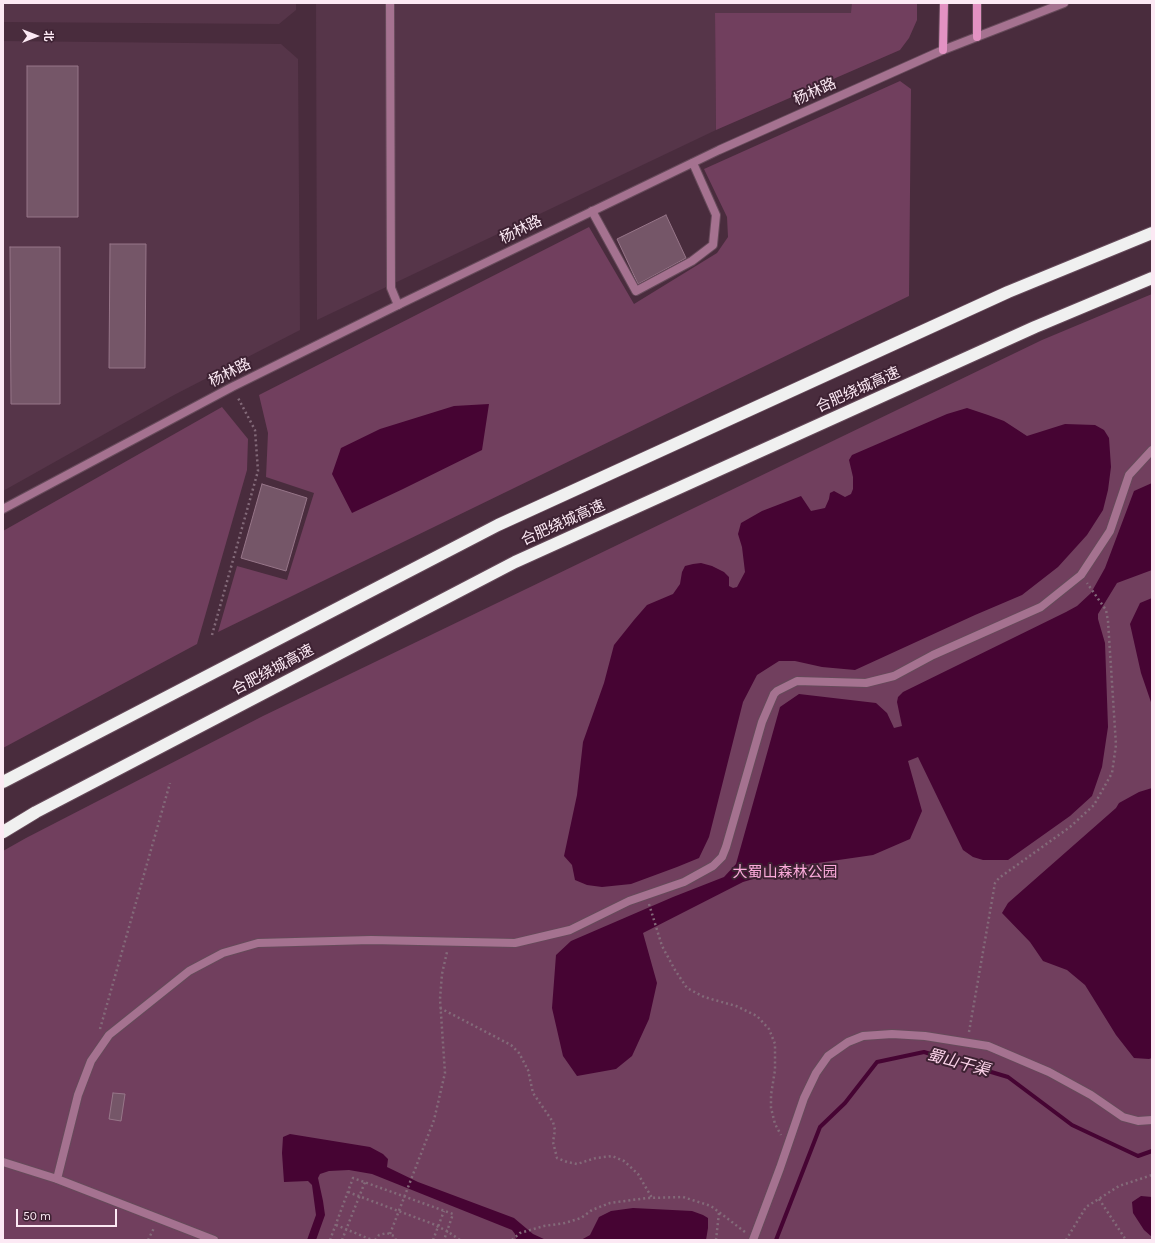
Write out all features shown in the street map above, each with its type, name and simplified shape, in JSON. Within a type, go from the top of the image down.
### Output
[{"type":"highway","name":"合肥绕城高速","points":[[3,782],[498,525],[1001,296],[1152,233]]},
{"type":"highway","name":"合肥绕城高速","points":[[3,832],[36,812],[515,562],[1035,327],[1152,278]]},
{"type":"main road","points":[[943,50],[944,3]]},
{"type":"main road","points":[[977,3],[977,37]]},
{"type":"street","points":[[390,3],[391,288],[398,305]]},
{"type":"street","name":"杨林路","points":[[3,509],[232,387],[398,305],[693,163],[943,50],[1064,3]]},
{"type":"street","points":[[592,212],[636,291],[692,261],[713,245],[716,215],[693,163]]},
{"type":"street","points":[[57,1179],[78,1095],[91,1061],[109,1035],[189,971],[223,953],[258,943],[371,940],[515,943],[570,930],[629,901],[684,882],[713,866],[722,857],[726,848],[762,722],[774,694],[779,689],[797,681],[866,684],[894,676],[933,655],[1041,606],[1081,574],[1110,531],[1129,474],[1152,450]]},
{"type":"street","points":[[753,1239],[804,1098],[816,1073],[828,1056],[848,1042],[863,1036],[892,1034],[926,1036],[988,1046],[1049,1072],[1091,1095],[1123,1117],[1138,1121],[1152,1120]]},
{"type":"street","points":[[3,1162],[57,1179],[214,1240]]},
{"type":"path","points":[[212,635],[258,470],[256,430],[232,387]]},
{"type":"path","points":[[968,1042],[995,883],[999,878],[1070,827],[1094,805],[1112,773],[1116,745],[1108,621],[1106,610],[1081,574]]},
{"type":"path","points":[[99,1031],[170,784]]},
{"type":"path","points":[[646,895],[662,946],[687,988],[704,997],[736,1006],[757,1016],[769,1029],[775,1044],[775,1070],[771,1095],[771,1108],[775,1124],[787,1146]]},
{"type":"path","points":[[390,1234],[434,1120],[445,1073],[440,999],[442,974],[449,942]]},
{"type":"path","points":[[440,1008],[511,1045],[518,1053],[528,1070],[533,1093],[553,1122],[555,1130],[553,1142],[557,1158],[577,1164],[596,1158],[612,1156],[624,1161],[638,1174],[652,1198]]},
{"type":"path","points":[[1066,1240],[1086,1207],[1119,1186],[1152,1175]]},
{"type":"path","points":[[330,1240],[353,1178],[453,1214],[444,1240]]},
{"type":"path","points":[[342,1240],[365,1182]]},
{"type":"path","points":[[348,1192],[438,1227],[460,1240]]},
{"type":"path","points":[[513,1239],[520,1233],[581,1218],[592,1210],[610,1203],[652,1198],[683,1197],[711,1206],[753,1239]]},
{"type":"path","points":[[1099,1199],[1126,1240]]},
{"type":"path","points":[[433,1240],[444,1211]]},
{"type":"path","points":[[716,1240],[719,1213]]},
{"type":"path","points":[[336,1225],[374,1240],[383,1233],[390,1234],[396,1240]]},
{"type":"shaded area","points":[[3,3],[296,3],[296,10],[279,24],[3,22]]},
{"type":"shaded area","points":[[316,3],[852,3],[852,13],[715,13],[716,130],[317,320]]},
{"type":"shaded area","points":[[3,41],[281,44],[298,59],[300,330],[174,395],[3,491]]},
{"type":"shaded area","points":[[489,404],[482,450],[352,513],[332,474],[341,448],[380,429],[454,406]]},
{"type":"shaded area","points":[[967,408],[1004,421],[1027,436],[1065,424],[1095,425],[1104,430],[1109,438],[1111,467],[1108,490],[1103,510],[1087,535],[1058,567],[1022,595],[855,670],[822,667],[795,661],[779,661],[757,675],[743,702],[709,837],[699,858],[631,884],[602,887],[587,885],[575,880],[572,865],[564,856],[577,795],[583,742],[604,683],[614,645],[634,620],[647,605],[673,594],[680,584],[682,572],[685,566],[701,563],[712,566],[724,572],[729,577],[729,586],[733,588],[737,587],[745,572],[742,547],[738,534],[741,523],[762,511],[801,496],[811,511],[825,508],[830,493],[834,491],[845,497],[851,494],[853,489],[853,477],[849,460],[852,455],[947,414]]},
{"type":"shaded area","points":[[1152,483],[1152,570],[1117,583],[1098,614],[1105,643],[1108,727],[1102,767],[1092,796],[1070,816],[1008,860],[983,860],[973,857],[963,850],[918,757],[908,761],[922,811],[910,839],[873,855],[797,866],[743,882],[643,933],[657,983],[649,1019],[632,1056],[616,1069],[577,1076],[563,1056],[552,1008],[556,955],[571,941],[673,897],[724,877],[736,864],[780,707],[799,694],[876,703],[887,713],[894,728],[902,726],[897,702],[898,697],[903,692],[1066,612],[1077,606],[1091,593],[1105,568],[1134,491]]},
{"type":"shaded area","points":[[1152,598],[1152,705],[1141,673],[1130,624],[1140,603]]},
{"type":"shaded area","points":[[1152,788],[1152,1058],[1149,1059],[1134,1058],[1116,1035],[1085,985],[1067,970],[1043,961],[1030,942],[1002,913],[1008,903],[1116,808],[1119,803],[1139,792]]},
{"type":"shaded area","points":[[290,1134],[370,1147],[383,1154],[388,1159],[387,1167],[418,1182],[514,1218],[533,1234],[546,1240],[516,1240],[515,1234],[512,1230],[372,1174],[349,1170],[329,1171],[320,1174],[318,1178],[325,1215],[316,1240],[307,1240],[316,1215],[312,1185],[308,1181],[284,1182],[282,1153],[283,1137]]},
{"type":"shaded area","points":[[1141,1196],[1152,1197],[1152,1237],[1144,1230],[1133,1213],[1132,1202]]},
{"type":"shaded area","points":[[633,1208],[692,1211],[703,1215],[708,1218],[706,1240],[581,1240],[590,1235],[599,1217],[611,1211]]},
{"type":"green space","points":[[852,3],[917,3],[917,20],[909,38],[900,50],[716,130],[715,13],[851,13]]},
{"type":"green space","points":[[900,81],[911,89],[909,296],[218,632],[237,566],[287,580],[314,493],[266,477],[268,433],[259,395],[589,227],[634,304],[717,253],[728,237],[727,217],[704,169]]},
{"type":"green space","name":"大蜀山森林公园","points":[[1152,294],[1152,1240],[3,1240],[3,851],[263,716],[1042,340]]},
{"type":"green space","points":[[222,407],[248,439],[247,470],[197,644],[3,748],[3,531]]},
{"type":"building","points":[[27,66],[78,66],[78,217],[27,217]]},
{"type":"building","points":[[666,215],[686,258],[638,284],[617,239]]},
{"type":"building","points":[[110,244],[146,244],[145,368],[109,368]]},
{"type":"building","points":[[10,247],[60,247],[60,404],[11,404]]},
{"type":"building","points":[[262,484],[307,498],[286,571],[241,558]]},
{"type":"building","points":[[113,1093],[125,1094],[121,1121],[109,1119]]},
{"type":"waterway","name":"蜀山干渠","points":[[776,1240],[820,1127],[845,1103],[877,1062],[924,1052],[1008,1077],[1072,1125],[1138,1156],[1152,1151]]}]
